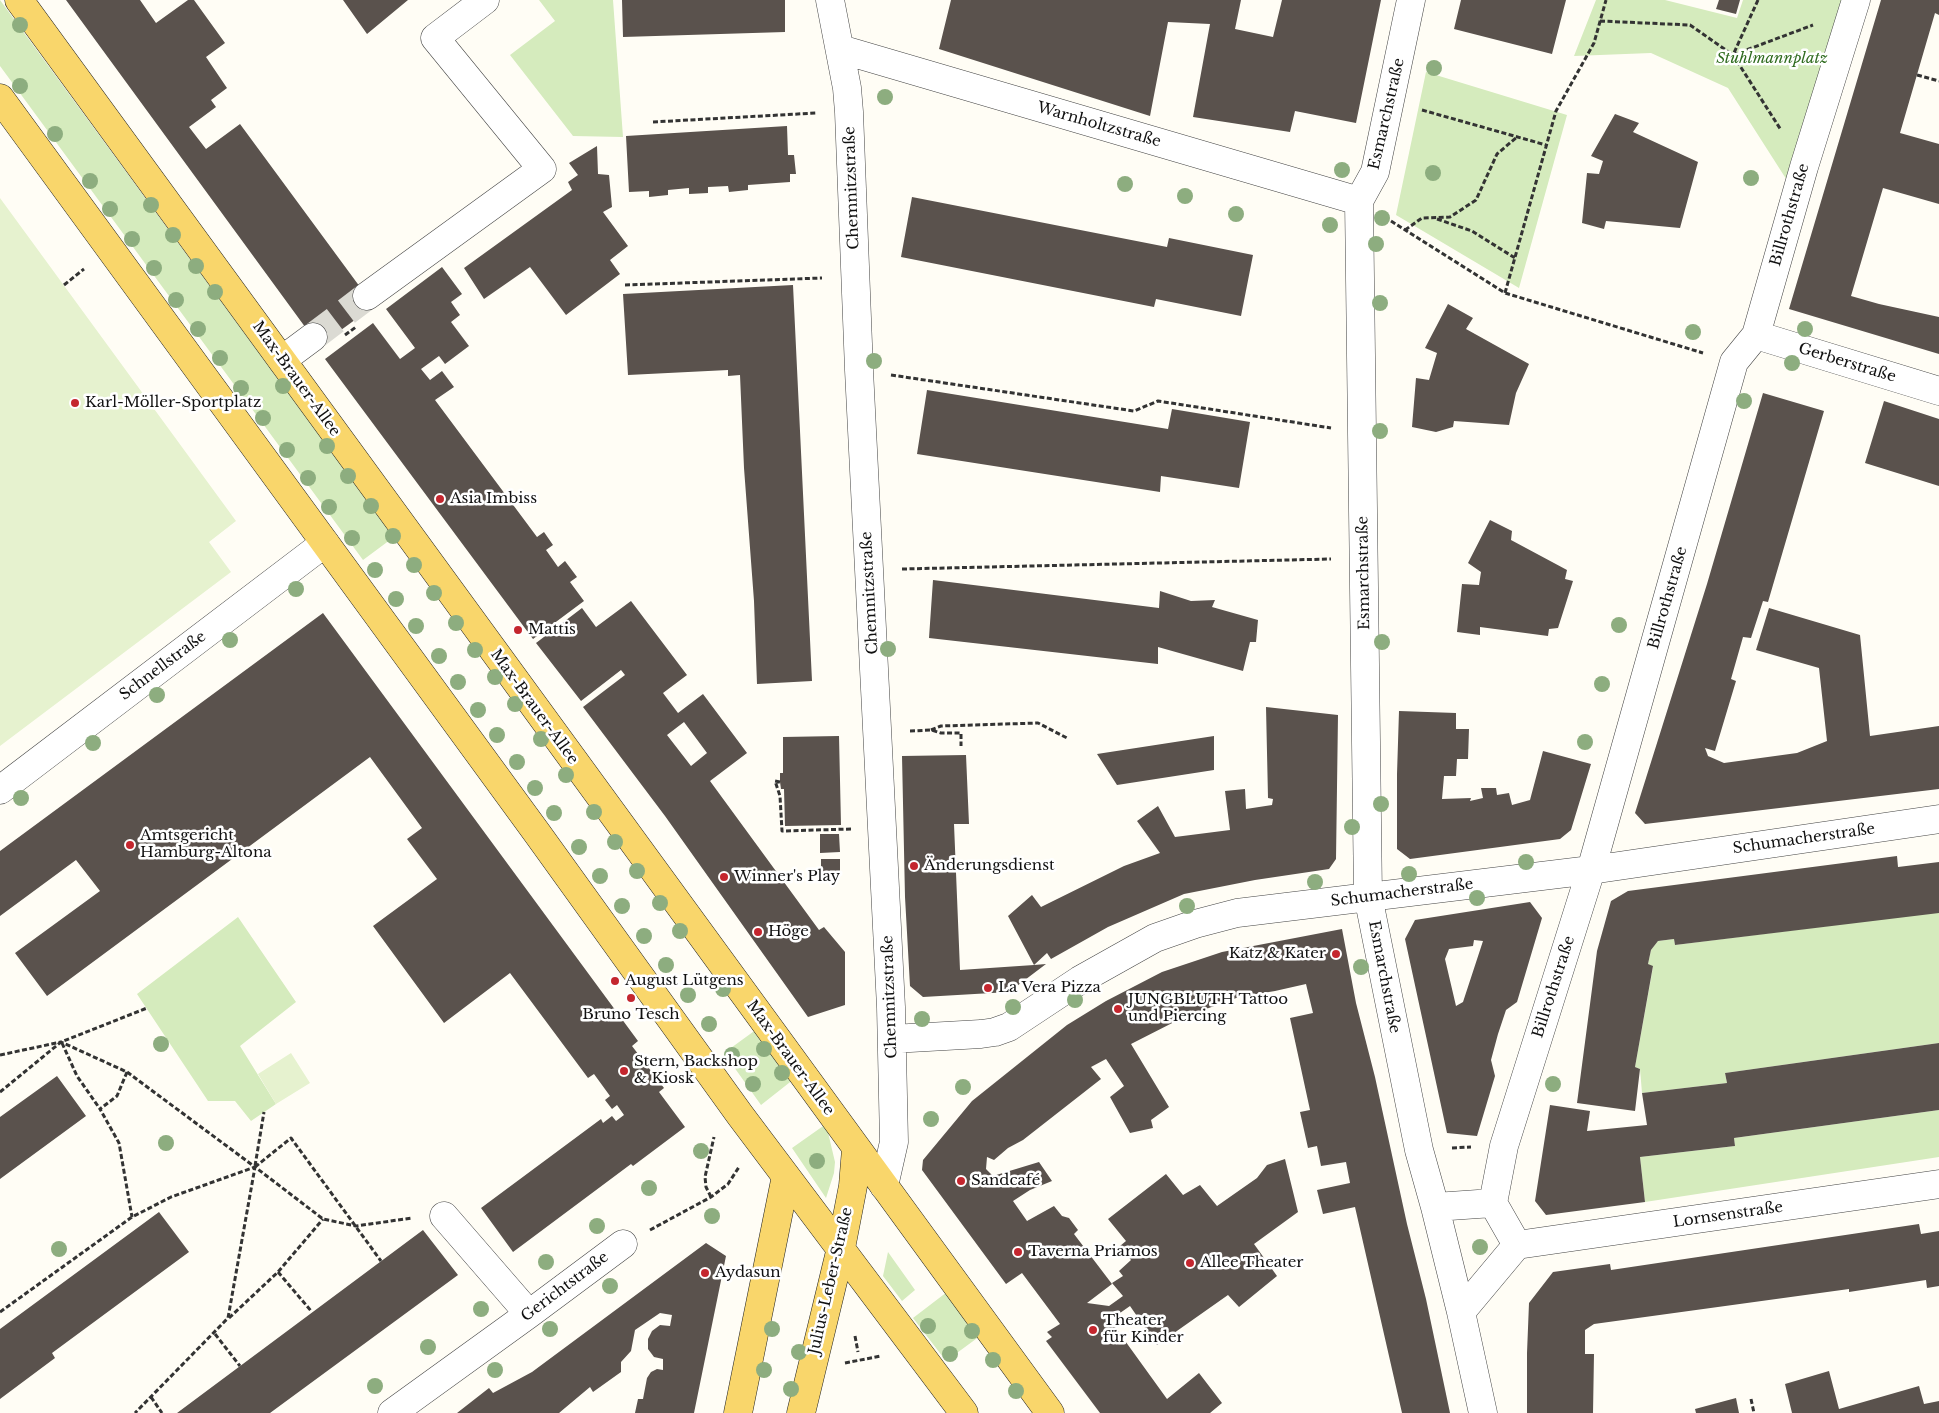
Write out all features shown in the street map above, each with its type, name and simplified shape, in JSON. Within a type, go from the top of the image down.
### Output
[{"type":"main road","name":"Max-Brauer-Allee","points":[[19,0],[1050,1413]]},
{"type":"main road","points":[[0,98],[786,1176],[964,1413]]},
{"type":"main road","name":"Julius-Leber-Straße","points":[[801,1413],[854,1186],[856,1149]]},
{"type":"main road","points":[[738,1413],[786,1176]]},
{"type":"street","points":[[367,296],[542,169],[434,38],[486,0]]},
{"type":"street","name":"Chemnitzstraße","points":[[830,0],[847,88],[849,112],[858,370],[892,1039],[894,1142],[884,1186]]},
{"type":"street","name":"Esmarchstraße","points":[[1411,0],[1375,172],[1359,201],[1368,896],[1419,1150],[1436,1207],[1462,1312],[1483,1413]]},
{"type":"street","name":"Billrothstraße","points":[[1492,1203],[1504,1146],[1592,870],[1734,362],[1756,335],[1804,167],[1855,5]]},
{"type":"street","name":"Warnholtzstraße","points":[[840,49],[1359,201]]},
{"type":"street","name":"Gerberstraße","points":[[1756,335],[1939,391]]},
{"type":"street","points":[[282,360],[313,337]]},
{"type":"street","name":"Schnellstraße","points":[[0,790],[325,543]]},
{"type":"street","name":"Schumacherstraße","points":[[892,1039],[981,1034],[1009,1027],[1080,980],[1155,938],[1195,924],[1237,913],[1592,870],[1939,819]]},
{"type":"street","name":"Lornsenstraße","points":[[1517,1245],[1939,1184]]},
{"type":"street","points":[[1436,1207],[1492,1203],[1517,1245],[1462,1312]]},
{"type":"street","points":[[444,1216],[529,1314]]},
{"type":"street","name":"Gerichtstraße","points":[[392,1413],[623,1244]]},
{"type":"path","points":[[1505,293],[1556,111],[1594,43],[1606,0]]},
{"type":"path","points":[[1733,55],[1758,0]]},
{"type":"path","points":[[1733,55],[1855,5]]},
{"type":"path","points":[[1600,22],[1690,25],[1733,55],[1804,167]]},
{"type":"path","points":[[1917,75],[1939,81]]},
{"type":"path","points":[[1391,102],[1546,145]]},
{"type":"path","points":[[654,122],[849,112]]},
{"type":"path","points":[[1405,230],[1422,218],[1450,217],[1476,200],[1496,154],[1518,137]]},
{"type":"path","points":[[1359,201],[1505,293],[1734,362]]},
{"type":"path","points":[[1434,218],[1472,231],[1515,258]]},
{"type":"path","points":[[625,285],[855,277]]},
{"type":"path","points":[[858,370],[1134,411],[1158,401],[1362,433]]},
{"type":"path","points":[[869,570],[1364,558]]},
{"type":"path","points":[[931,730],[949,726],[1038,723],[1067,738]]},
{"type":"path","points":[[942,733],[960,733],[961,746]]},
{"type":"path","points":[[780,782],[775,781],[780,796],[782,831],[882,828]]},
{"type":"path","points":[[0,1055],[61,1042],[147,1008]]},
{"type":"path","points":[[61,1042],[127,1072],[324,1219],[356,1226],[425,1216],[444,1216]]},
{"type":"path","points":[[0,1092],[61,1042]]},
{"type":"path","points":[[61,1042],[78,1076],[100,1109],[119,1143],[132,1217]]},
{"type":"path","points":[[100,1109],[117,1096],[127,1072]]},
{"type":"path","points":[[228,1318],[264,1112]]},
{"type":"path","points":[[711,1197],[706,1187],[705,1177],[715,1133]]},
{"type":"path","points":[[0,1312],[132,1217],[171,1197],[254,1167],[291,1138],[381,1261]]},
{"type":"path","points":[[1419,1150],[1504,1146]]},
{"type":"path","name":"Gerichtstraße","points":[[623,1244],[711,1197],[728,1184],[739,1167]]},
{"type":"path","points":[[135,1413],[215,1334],[228,1318],[278,1272],[324,1219]]},
{"type":"path","points":[[278,1272],[312,1312]]},
{"type":"path","points":[[215,1334],[240,1366]]},
{"type":"path","points":[[841,1364],[917,1349]]},
{"type":"path","points":[[151,1397],[162,1413]]},
{"type":"path","points":[[1750,1399],[1754,1413]]},
{"type":"green space","points":[[0,0],[394,537],[363,560],[0,66]]},
{"type":"green space","points":[[539,0],[613,0],[623,137],[573,136],[510,55],[555,21]]},
{"type":"green space","name":"Stuhlmannplatz","points":[[1596,0],[1665,0],[1737,18],[1743,0],[1844,0],[1790,185],[1728,88],[1651,53],[1574,56]]},
{"type":"green space","points":[[1426,72],[1567,115],[1519,288],[1396,215]]},
{"type":"green space","name":"Karl-Möller-Sportplatz","points":[[0,198],[236,521],[209,542],[231,572],[0,746]]},
{"type":"green space","points":[[1939,912],[1939,1043],[1725,1073],[1727,1083],[1642,1093],[1640,1069],[1635,1067],[1653,967],[1648,964],[1651,950],[1658,941],[1674,939],[1675,945]]},
{"type":"green space","points":[[238,917],[296,1002],[240,1046],[276,1104],[251,1121],[235,1101],[208,1101],[137,994]]},
{"type":"green space","points":[[757,1029],[794,1079],[761,1105],[724,1053]]},
{"type":"green space","points":[[291,1053],[310,1083],[276,1104],[258,1074]]},
{"type":"green space","points":[[1939,1110],[1939,1157],[1645,1202],[1640,1157],[1735,1146],[1734,1138]]},
{"type":"green space","points":[[826,1124],[835,1162],[834,1173],[826,1198],[792,1148]]},
{"type":"green space","points":[[888,1252],[915,1290],[902,1301],[883,1276]]},
{"type":"green space","points":[[947,1292],[980,1336],[946,1361],[913,1318]]},
{"type":"building","points":[[66,0],[140,0],[156,23],[188,0],[194,0],[225,43],[206,57],[227,88],[211,100],[216,107],[189,127],[206,149],[240,124],[374,306],[319,346]]},
{"type":"building","points":[[343,0],[408,0],[367,34]]},
{"type":"building","points":[[622,0],[785,0],[785,32],[623,37]]},
{"type":"building","points":[[951,0],[1241,0],[1235,29],[1273,37],[1282,0],[1381,0],[1356,123],[1295,111],[1290,132],[1193,117],[1210,24],[1168,22],[1150,116],[939,49]]},
{"type":"building","points":[[1461,0],[1566,0],[1552,54],[1454,29]]},
{"type":"building","points":[[1719,0],[1740,0],[1736,14],[1716,9]]},
{"type":"building","points":[[1881,0],[1939,0],[1939,15],[1935,13],[1900,133],[1939,144],[1939,204],[1883,188],[1851,296],[1939,317],[1939,354],[1789,309]]},
{"type":"building","points":[[1615,114],[1639,123],[1633,132],[1698,162],[1680,228],[1606,221],[1604,229],[1582,223],[1587,173],[1599,174],[1603,161],[1591,156]]},
{"type":"building","points":[[787,126],[788,155],[794,155],[796,174],[790,174],[790,182],[748,185],[748,190],[729,192],[728,186],[708,187],[708,193],[689,194],[689,188],[668,190],[668,195],[649,197],[649,191],[629,192],[626,136]]},
{"type":"building","points":[[597,146],[598,174],[609,175],[612,207],[603,212],[628,246],[610,260],[620,274],[566,315],[530,267],[484,299],[464,268],[572,190],[568,182],[578,175],[569,163]]},
{"type":"building","points":[[912,197],[1167,247],[1169,238],[1253,255],[1241,316],[1156,299],[1154,307],[901,257]]},
{"type":"building","points":[[442,267],[462,294],[451,302],[460,315],[451,322],[469,346],[445,364],[439,356],[421,369],[430,380],[442,371],[454,387],[435,400],[537,537],[544,532],[553,545],[546,550],[558,567],[565,561],[577,577],[570,582],[584,601],[533,639],[325,359],[373,323],[400,359],[415,348],[386,309]]},
{"type":"building","points":[[793,285],[812,681],[757,684],[754,601],[744,468],[740,375],[728,376],[728,370],[628,375],[623,294]]},
{"type":"building","points":[[1448,304],[1473,318],[1466,329],[1529,364],[1516,393],[1509,425],[1454,421],[1453,427],[1436,432],[1412,427],[1416,378],[1429,380],[1437,353],[1425,348]]},
{"type":"building","points":[[927,390],[1168,429],[1172,409],[1250,422],[1239,488],[1161,476],[1160,492],[917,454]]},
{"type":"building","points":[[1763,393],[1824,411],[1768,602],[1763,601],[1751,638],[1743,637],[1731,679],[1736,681],[1715,751],[1705,748],[1708,756],[1724,763],[1797,753],[1827,741],[1819,668],[1756,650],[1769,608],[1860,635],[1870,736],[1939,726],[1939,789],[1645,824],[1635,813],[1707,584]]},
{"type":"building","points":[[1884,401],[1939,419],[1939,486],[1865,463]]},
{"type":"building","points":[[1490,520],[1512,531],[1511,540],[1567,570],[1565,579],[1573,581],[1558,628],[1549,629],[1548,636],[1480,627],[1480,635],[1457,632],[1462,584],[1479,585],[1481,572],[1468,563]]},
{"type":"building","points":[[933,580],[1159,608],[1160,591],[1191,601],[1215,600],[1212,607],[1258,620],[1256,642],[1250,642],[1243,671],[1158,647],[1158,664],[929,638]]},
{"type":"building","points":[[631,601],[687,675],[663,693],[678,713],[703,694],[747,753],[710,781],[819,930],[824,927],[845,952],[845,1005],[808,1017],[665,816],[583,707],[625,675],[621,670],[581,701],[536,643],[582,608],[596,627]],"holes":[[[684,722],[707,753],[691,766],[667,735]]]},
{"type":"building","name":"Amtsgericht Hamburg-Altona","points":[[323,613],[638,1041],[632,1046],[664,1088],[659,1092],[685,1127],[633,1166],[631,1164],[513,1252],[481,1208],[601,1119],[603,1123],[612,1116],[616,1121],[624,1115],[617,1105],[612,1109],[605,1100],[610,1096],[594,1074],[588,1078],[510,973],[444,1023],[373,926],[437,879],[407,839],[422,828],[370,757],[47,996],[15,953],[100,891],[76,860],[0,916],[0,851]]},
{"type":"building","points":[[1266,707],[1338,715],[1336,859],[1329,869],[1255,880],[1184,894],[1108,927],[1051,959],[1047,953],[1034,965],[1008,916],[1032,895],[1041,907],[1124,866],[1160,853],[1137,821],[1158,806],[1175,837],[1230,830],[1225,791],[1245,789],[1246,809],[1272,805],[1273,799],[1268,798]]},
{"type":"building","points":[[1399,711],[1456,713],[1456,729],[1469,729],[1468,759],[1457,759],[1456,776],[1444,776],[1442,799],[1471,798],[1470,801],[1483,798],[1481,788],[1496,788],[1497,795],[1509,793],[1512,805],[1530,800],[1543,751],[1591,764],[1571,830],[1560,839],[1410,859],[1397,849]]},
{"type":"building","points":[[839,736],[841,825],[785,826],[784,789],[781,789],[780,782],[780,773],[783,773],[783,737]]},
{"type":"building","points":[[1214,736],[1214,770],[1117,785],[1097,754]]},
{"type":"building","points":[[966,755],[969,824],[954,824],[960,970],[1046,964],[1009,992],[923,997],[910,986],[905,897],[902,756]]},
{"type":"building","points":[[820,834],[839,834],[840,852],[820,853]]},
{"type":"building","points":[[1897,856],[1898,867],[1939,862],[1939,913],[1675,945],[1674,939],[1658,941],[1651,950],[1648,964],[1653,966],[1635,1067],[1640,1069],[1635,1111],[1577,1103],[1597,951],[1611,901],[1628,891]]},
{"type":"building","points":[[821,859],[840,859],[840,877],[821,877]]},
{"type":"building","points":[[1530,902],[1542,918],[1517,1002],[1506,1010],[1498,1034],[1491,1060],[1495,1076],[1477,1136],[1447,1133],[1405,939],[1415,920]],"holes":[[[1474,940],[1483,941],[1463,1002],[1456,1006],[1445,959],[1449,949],[1473,946]]]},
{"type":"building","points":[[1342,929],[1356,1003],[1426,1299],[1450,1413],[1402,1413],[1355,1207],[1323,1214],[1317,1190],[1350,1183],[1346,1162],[1321,1166],[1317,1146],[1308,1148],[1300,1112],[1310,1110],[1290,1018],[1313,1013],[1306,984],[1239,997],[1184,1017],[1131,1044],[1169,1107],[1151,1120],[1153,1128],[1130,1133],[1110,1097],[1124,1086],[1106,1059],[1091,1067],[1101,1079],[1023,1140],[1008,1148],[994,1160],[987,1157],[986,1169],[993,1176],[1039,1162],[1052,1181],[1030,1190],[1013,1201],[1027,1221],[1054,1206],[1062,1216],[1069,1218],[1078,1230],[1074,1234],[1112,1284],[1087,1303],[1109,1306],[1123,1296],[1112,1283],[1123,1276],[1119,1271],[1131,1260],[1120,1246],[1126,1241],[1108,1219],[1166,1174],[1183,1195],[1200,1185],[1217,1206],[1257,1178],[1267,1165],[1285,1159],[1298,1212],[1254,1244],[1277,1276],[1239,1307],[1228,1295],[1157,1345],[1130,1306],[1110,1320],[1167,1399],[1199,1373],[1222,1403],[1210,1413],[1100,1413],[1046,1341],[1052,1337],[1047,1332],[1060,1324],[1022,1273],[1006,1284],[922,1170],[923,1160],[972,1101],[1067,1025],[1106,1001],[1162,972],[1222,952]]},
{"type":"building","points":[[1939,1043],[1939,1110],[1734,1138],[1735,1146],[1640,1157],[1645,1202],[1546,1215],[1535,1201],[1550,1105],[1590,1111],[1587,1131],[1647,1125],[1642,1093],[1727,1083],[1725,1073]]},
{"type":"building","points":[[57,1076],[86,1116],[0,1179],[0,1117]]},
{"type":"building","points":[[159,1212],[189,1252],[52,1353],[55,1358],[0,1399],[0,1329]]},
{"type":"building","points":[[1919,1224],[1921,1234],[1939,1231],[1939,1286],[1927,1288],[1926,1280],[1849,1292],[1849,1289],[1594,1324],[1585,1330],[1585,1354],[1594,1354],[1593,1413],[1527,1413],[1529,1303],[1553,1272],[1610,1264],[1611,1270]]},
{"type":"building","points":[[423,1230],[458,1275],[270,1413],[177,1413]]},
{"type":"building","points":[[706,1243],[726,1256],[694,1413],[635,1413],[638,1399],[643,1399],[647,1378],[651,1372],[657,1369],[663,1370],[663,1359],[654,1357],[648,1349],[648,1339],[652,1331],[660,1325],[670,1326],[672,1315],[660,1313],[635,1330],[631,1351],[621,1362],[621,1372],[593,1392],[590,1387],[559,1413],[457,1413],[489,1388],[493,1393],[532,1372]]},
{"type":"building","points":[[1829,1371],[1839,1409],[1919,1386],[1924,1404],[1939,1401],[1939,1413],[1792,1413],[1785,1384]]},
{"type":"building","points":[[1736,1398],[1739,1413],[1696,1413],[1695,1409]]},
{"type":"tunnel","points":[[313,337],[367,296]]},
{"type":"place","name":"Karl-Möller-Sportplatz","points":[[75,403]]},
{"type":"place","name":"Asia Imbiss","points":[[440,499]]},
{"type":"place","name":"Mattis","points":[[518,630]]},
{"type":"place","name":"Amtsgericht Hamburg-Altona","points":[[130,845]]},
{"type":"place","name":"Änderungsdienst","points":[[914,866]]},
{"type":"place","name":"Winner's Play","points":[[724,877]]},
{"type":"place","name":"Höge","points":[[758,932]]},
{"type":"place","name":"Katz & Kater","points":[[1336,954]]},
{"type":"place","name":"August Lütgens","points":[[615,981]]},
{"type":"place","name":"La Vera Pizza","points":[[988,988]]},
{"type":"place","name":"Bruno Tesch","points":[[631,998]]},
{"type":"place","name":"JUNGBLUTH Tattoo und Piercing","points":[[1118,1009]]},
{"type":"place","name":"Stern, Backshop & Kiosk","points":[[624,1071]]},
{"type":"place","name":"Sandcafé","points":[[961,1181]]},
{"type":"place","name":"Taverna Priamos","points":[[1018,1252]]},
{"type":"place","name":"Allee Theater","points":[[1190,1263]]},
{"type":"place","name":"Aydasun","points":[[705,1273]]},
{"type":"place","name":"Theater für Kinder","points":[[1093,1330]]}]
